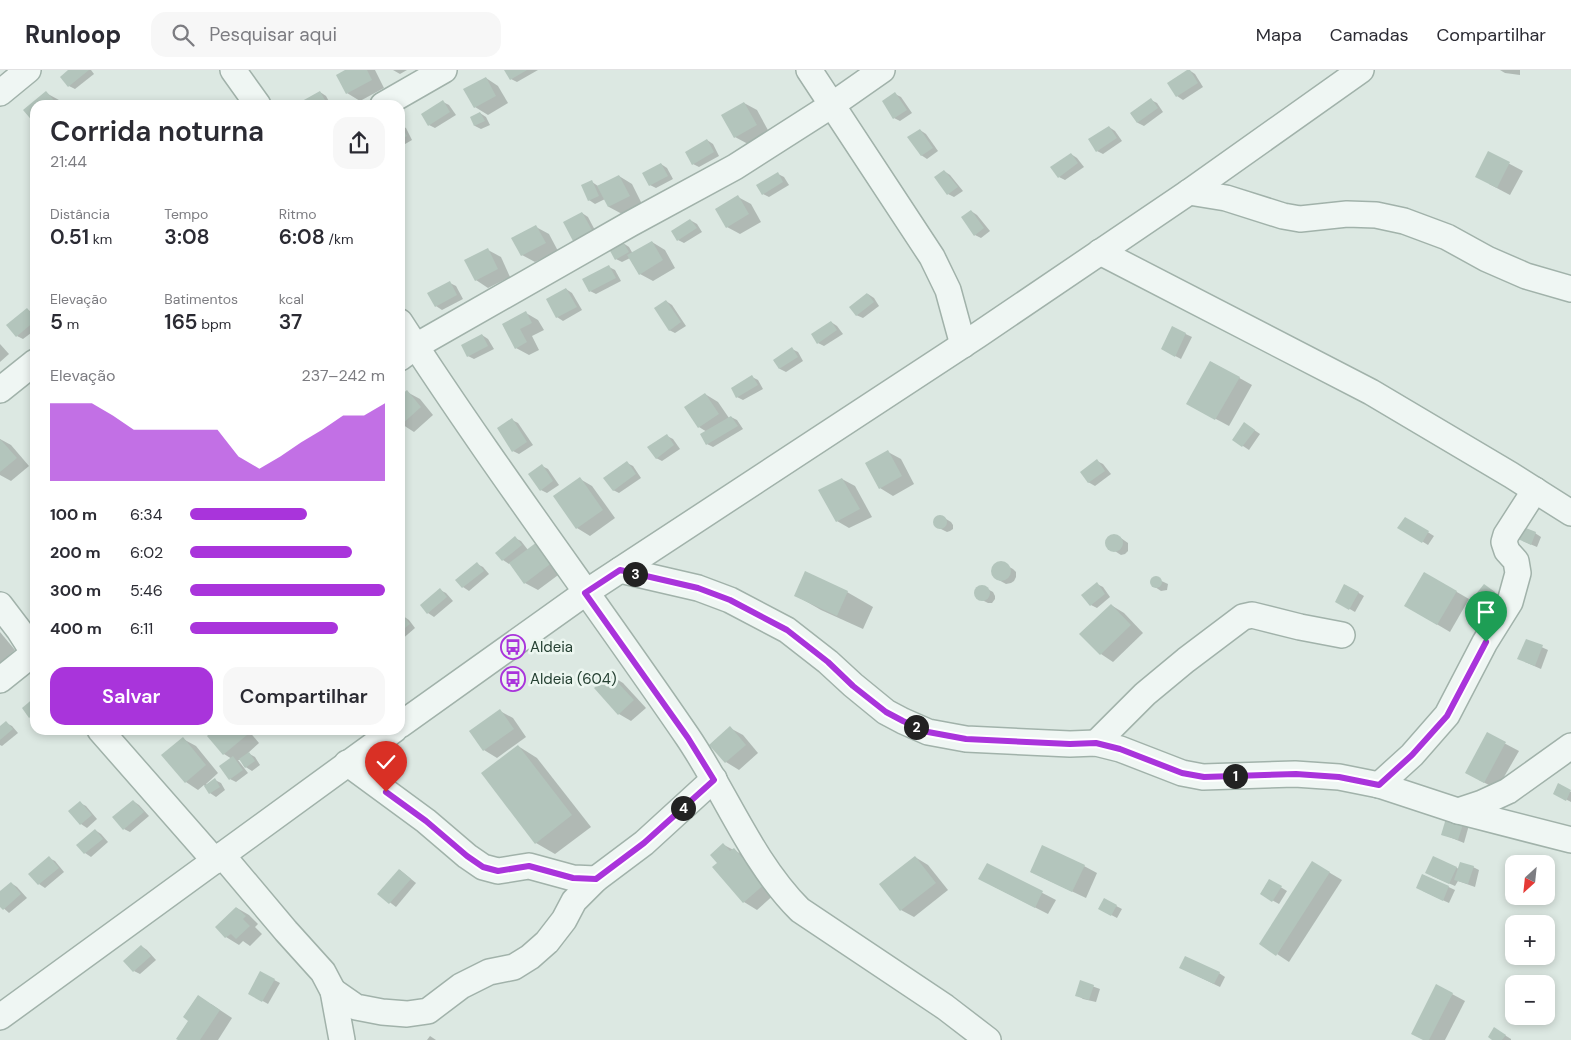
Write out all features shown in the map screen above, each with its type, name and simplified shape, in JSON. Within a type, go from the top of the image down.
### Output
[{"type":"street","points":[[0,93],[28,70]]},
{"type":"street","points":[[233,70],[254,100]]},
{"type":"street","points":[[392,100],[444,70]]},
{"type":"street","points":[[809,70],[932,257],[948,290],[963,345]]},
{"type":"street","points":[[882,70],[832,105],[734,167],[630,224],[408,352],[585,593],[688,738],[747,838],[789,899],[800,910],[959,1030],[988,1040]]},
{"type":"street","points":[[405,721],[585,593],[963,345],[1190,192],[1361,70]]},
{"type":"street","points":[[1190,192],[1226,198],[1283,216],[1300,219],[1347,214],[1376,215],[1404,221],[1447,237],[1487,259],[1526,276],[1571,289]]},
{"type":"street","points":[[1100,252],[1371,392],[1571,513]]},
{"type":"street","points":[[0,390],[30,366]]},
{"type":"street","points":[[1379,785],[1412,755],[1447,716],[1486,642],[1510,602],[1518,573],[1516,561],[1507,551],[1504,542],[1506,535],[1535,490]]},
{"type":"street","points":[[620,570],[698,588],[730,600],[787,630],[828,662],[853,686],[886,712],[928,732],[966,739],[1070,744],[1096,743],[1120,749],[1182,773],[1204,777],[1296,774],[1339,777],[1379,785],[1458,811],[1571,840]]},
{"type":"street","points":[[0,605],[20,630],[30,646]]},
{"type":"street","points":[[1096,743],[1145,694],[1243,616],[1252,615],[1342,635]]},
{"type":"street","points":[[0,680],[30,656]]},
{"type":"street","points":[[105,735],[323,972],[333,991],[342,1040]]},
{"type":"street","points":[[0,1018],[387,735]]},
{"type":"street","points":[[1458,811],[1508,791],[1571,746]]},
{"type":"street","points":[[347,764],[426,821],[483,867],[498,871],[529,866],[573,878],[596,879]]},
{"type":"street","points":[[333,991],[356,1007],[407,1014],[428,1010],[460,986],[489,972],[514,967],[530,957],[547,942],[564,920],[574,902],[596,879],[644,843],[714,780]]},
{"type":"building","points":[[68,70],[89,70],[68,87],[60,77]]},
{"type":"building","points":[[345,70],[367,70],[372,80],[346,94],[336,75]]},
{"type":"building","points":[[504,70],[527,70],[510,80]]},
{"type":"building","points":[[1190,70],[1198,83],[1176,97],[1167,83]]},
{"type":"building","points":[[486,77],[496,96],[474,108],[463,89]]},
{"type":"building","points":[[46,91],[54,100],[35,100]]},
{"type":"building","points":[[320,91],[325,100],[304,100]]},
{"type":"building","points":[[895,92],[907,110],[893,119],[882,101]]},
{"type":"building","points":[[1151,98],[1158,108],[1137,123],[1130,113]]},
{"type":"building","points":[[443,100],[450,112],[428,126],[421,114]]},
{"type":"building","points":[[744,102],[757,125],[734,138],[721,115]]},
{"type":"building","points":[[30,104],[30,118],[23,110]]},
{"type":"building","points":[[480,112],[485,121],[474,126],[470,117]]},
{"type":"building","points":[[1109,126],[1117,138],[1096,152],[1088,139]]},
{"type":"building","points":[[920,129],[933,148],[921,156],[907,137]]},
{"type":"building","points":[[707,139],[714,152],[692,165],[685,152]]},
{"type":"building","points":[[1488,151],[1510,162],[1497,188],[1475,177]]},
{"type":"building","points":[[1071,153],[1078,163],[1058,178],[1050,167]]},
{"type":"building","points":[[661,163],[668,176],[649,186],[642,173]]},
{"type":"building","points":[[944,170],[958,187],[947,195],[934,177]]},
{"type":"building","points":[[778,172],[783,182],[762,195],[756,185]]},
{"type":"building","points":[[619,175],[630,196],[608,207],[597,186]]},
{"type":"building","points":[[592,180],[599,196],[588,201],[581,185]]},
{"type":"building","points":[[738,195],[749,214],[726,228],[715,209]]},
{"type":"building","points":[[971,210],[984,228],[974,236],[961,217]]},
{"type":"building","points":[[582,212],[592,230],[573,241],[563,222]]},
{"type":"building","points":[[690,219],[697,228],[677,241],[671,231]]},
{"type":"building","points":[[536,225],[546,243],[521,256],[511,238]]},
{"type":"building","points":[[652,241],[663,260],[639,275],[627,255]]},
{"type":"building","points":[[623,242],[629,252],[615,260],[609,249]]},
{"type":"building","points":[[488,248],[498,269],[475,281],[464,260]]},
{"type":"building","points":[[609,265],[616,278],[589,292],[582,279]]},
{"type":"building","points":[[450,281],[457,295],[435,307],[427,293]]},
{"type":"building","points":[[566,288],[577,307],[556,318],[546,299]]},
{"type":"building","points":[[867,293],[874,302],[856,316],[849,307]]},
{"type":"building","points":[[666,300],[681,322],[669,331],[654,308]]},
{"type":"building","points":[[27,308],[30,312],[30,325],[16,337],[6,325]]},
{"type":"building","points":[[526,311],[532,323],[520,329],[527,342],[515,349],[502,324]]},
{"type":"building","points":[[831,321],[837,330],[817,344],[811,334]]},
{"type":"building","points":[[1172,326],[1186,333],[1175,357],[1161,349]]},
{"type":"building","points":[[482,334],[488,346],[467,357],[461,345]]},
{"type":"building","points":[[792,347],[798,357],[779,369],[773,360]]},
{"type":"building","points":[[1210,361],[1240,377],[1215,420],[1186,404]]},
{"type":"building","points":[[752,375],[758,385],[736,398],[731,388]]},
{"type":"building","points":[[407,390],[421,407],[405,421],[405,392]]},
{"type":"building","points":[[705,393],[719,414],[698,428],[684,407]]},
{"type":"building","points":[[731,416],[738,426],[706,445],[700,434]]},
{"type":"building","points":[[512,418],[527,442],[512,452],[497,428]]},
{"type":"building","points":[[1244,422],[1255,430],[1242,447],[1232,440]]},
{"type":"building","points":[[667,434],[674,445],[656,459],[647,447]]},
{"type":"building","points":[[0,439],[17,458],[0,472]]},
{"type":"building","points":[[888,450],[902,476],[879,489],[865,463]]},
{"type":"building","points":[[1097,459],[1105,471],[1088,483],[1080,472]]},
{"type":"building","points":[[627,461],[636,474],[613,491],[603,478]]},
{"type":"building","points":[[542,464],[553,481],[540,491],[528,474]]},
{"type":"building","points":[[580,477],[603,510],[576,529],[553,496]]},
{"type":"building","points":[[842,478],[860,509],[836,522],[818,490]]},
{"type":"building","points":[[940,515],[945,517],[947,522],[945,527],[940,529],[935,527],[933,522],[935,517]]},
{"type":"building","points":[[1405,517],[1429,531],[1422,543],[1397,528]]},
{"type":"building","points":[[1521,526],[1536,532],[1531,545],[1516,538]]},
{"type":"building","points":[[1114,534],[1120,537],[1123,543],[1120,549],[1114,552],[1108,549],[1105,543],[1108,537]]},
{"type":"building","points":[[515,536],[522,545],[502,561],[495,553]]},
{"type":"building","points":[[541,539],[557,559],[524,584],[509,563]]},
{"type":"building","points":[[1001,561],[1008,564],[1011,571],[1008,578],[1001,581],[994,578],[991,571],[994,564]]},
{"type":"building","points":[[477,562],[484,571],[462,588],[455,580]]},
{"type":"building","points":[[805,571],[848,591],[837,616],[794,596]]},
{"type":"building","points":[[1424,572],[1457,591],[1437,625],[1404,606]]},
{"type":"building","points":[[1154,576],[1158,576],[1162,582],[1158,588],[1154,588],[1150,584],[1150,580]]},
{"type":"building","points":[[1097,582],[1105,594],[1090,606],[1081,595]]},
{"type":"building","points":[[1344,584],[1359,592],[1349,610],[1335,602]]},
{"type":"building","points":[[1484,584],[1495,592],[1487,602],[1476,594]]},
{"type":"building","points":[[982,585],[990,593],[982,601],[974,593]]},
{"type":"building","points":[[440,588],[447,597],[427,614],[420,605]]},
{"type":"building","points":[[1111,604],[1131,625],[1100,655],[1079,634]]},
{"type":"building","points":[[405,618],[410,624],[405,628]]},
{"type":"building","points":[[1526,639],[1543,645],[1535,666],[1517,659]]},
{"type":"building","points":[[610,674],[634,700],[618,715],[594,688]]},
{"type":"building","points":[[30,701],[29,718],[22,708]]},
{"type":"building","points":[[500,709],[514,729],[483,751],[469,731]]},
{"type":"building","points":[[6,721],[13,729],[0,740],[0,726]]},
{"type":"building","points":[[730,726],[746,745],[725,763],[709,745]]},
{"type":"building","points":[[1487,732],[1506,742],[1484,783],[1465,773]]},
{"type":"building","points":[[208,735],[247,735],[223,755]]},
{"type":"building","points":[[183,737],[206,765],[185,783],[161,755]]},
{"type":"building","points":[[518,745],[572,815],[535,844],[481,773]]},
{"type":"building","points":[[249,752],[255,761],[245,768],[239,759]]},
{"type":"building","points":[[233,756],[243,770],[229,780],[219,766]]},
{"type":"building","points":[[215,778],[220,787],[209,794],[204,786]]},
{"type":"building","points":[[1558,783],[1571,790],[1566,801],[1553,794]]},
{"type":"building","points":[[133,800],[144,812],[123,830],[112,817]]},
{"type":"building","points":[[80,801],[92,815],[80,825],[68,811]]},
{"type":"building","points":[[1447,815],[1464,821],[1458,840],[1441,835]]},
{"type":"building","points":[[95,829],[103,839],[84,854],[76,845]]},
{"type":"building","points":[[723,843],[730,851],[734,848],[765,884],[743,903],[712,867],[717,863],[710,855]]},
{"type":"building","points":[[1042,845],[1085,865],[1072,892],[1030,872]]},
{"type":"building","points":[[49,856],[59,868],[38,885],[28,874]]},
{"type":"building","points":[[915,856],[936,883],[900,911],[879,884]]},
{"type":"building","points":[[1433,856],[1457,867],[1449,884],[1425,873]]},
{"type":"building","points":[[1312,861],[1330,872],[1276,956],[1259,944]]},
{"type":"building","points":[[1460,862],[1474,866],[1468,884],[1454,880]]},
{"type":"building","points":[[987,863],[1043,891],[1035,908],[978,879]]},
{"type":"building","points":[[399,869],[411,879],[389,904],[377,894]]},
{"type":"building","points":[[1422,874],[1449,886],[1443,901],[1416,888]]},
{"type":"building","points":[[1269,879],[1282,886],[1272,902],[1260,894]]},
{"type":"building","points":[[11,882],[21,894],[3,910],[0,907],[0,891]]},
{"type":"building","points":[[1104,898],[1117,905],[1111,916],[1098,909]]},
{"type":"building","points":[[236,907],[246,916],[243,919],[250,926],[236,939],[231,934],[225,938],[215,927]]},
{"type":"building","points":[[141,945],[151,956],[133,972],[123,961]]},
{"type":"building","points":[[1185,956],[1220,972],[1214,984],[1179,968]]},
{"type":"building","points":[[260,971],[275,979],[262,1002],[248,994]]},
{"type":"building","points":[[1080,980],[1094,985],[1089,1000],[1075,996]]},
{"type":"building","points":[[1436,984],[1453,993],[1429,1040],[1423,1040],[1411,1034]]},
{"type":"building","points":[[198,995],[220,1010],[200,1040],[178,1040],[176,1039],[188,1021],[183,1017]]},
{"type":"building","points":[[1494,1027],[1506,1035],[1502,1040],[1492,1040],[1488,1037]]},
{"type":"place","name":"Aldeia","points":[[513,647]]},
{"type":"place","name":"Aldeia (604)","points":[[513,679]]},
{"type":"route","points":[[386,792],[426,821],[483,867],[498,871],[529,866],[573,878],[596,879],[644,843],[714,780],[688,738],[585,593],[620,570],[698,588],[730,600],[787,630],[828,662],[853,686],[886,712],[928,732],[966,739],[1070,744],[1096,743],[1120,749],[1182,773],[1204,777],[1296,774],[1339,777],[1379,785],[1412,755],[1447,716],[1486,642]]}]
